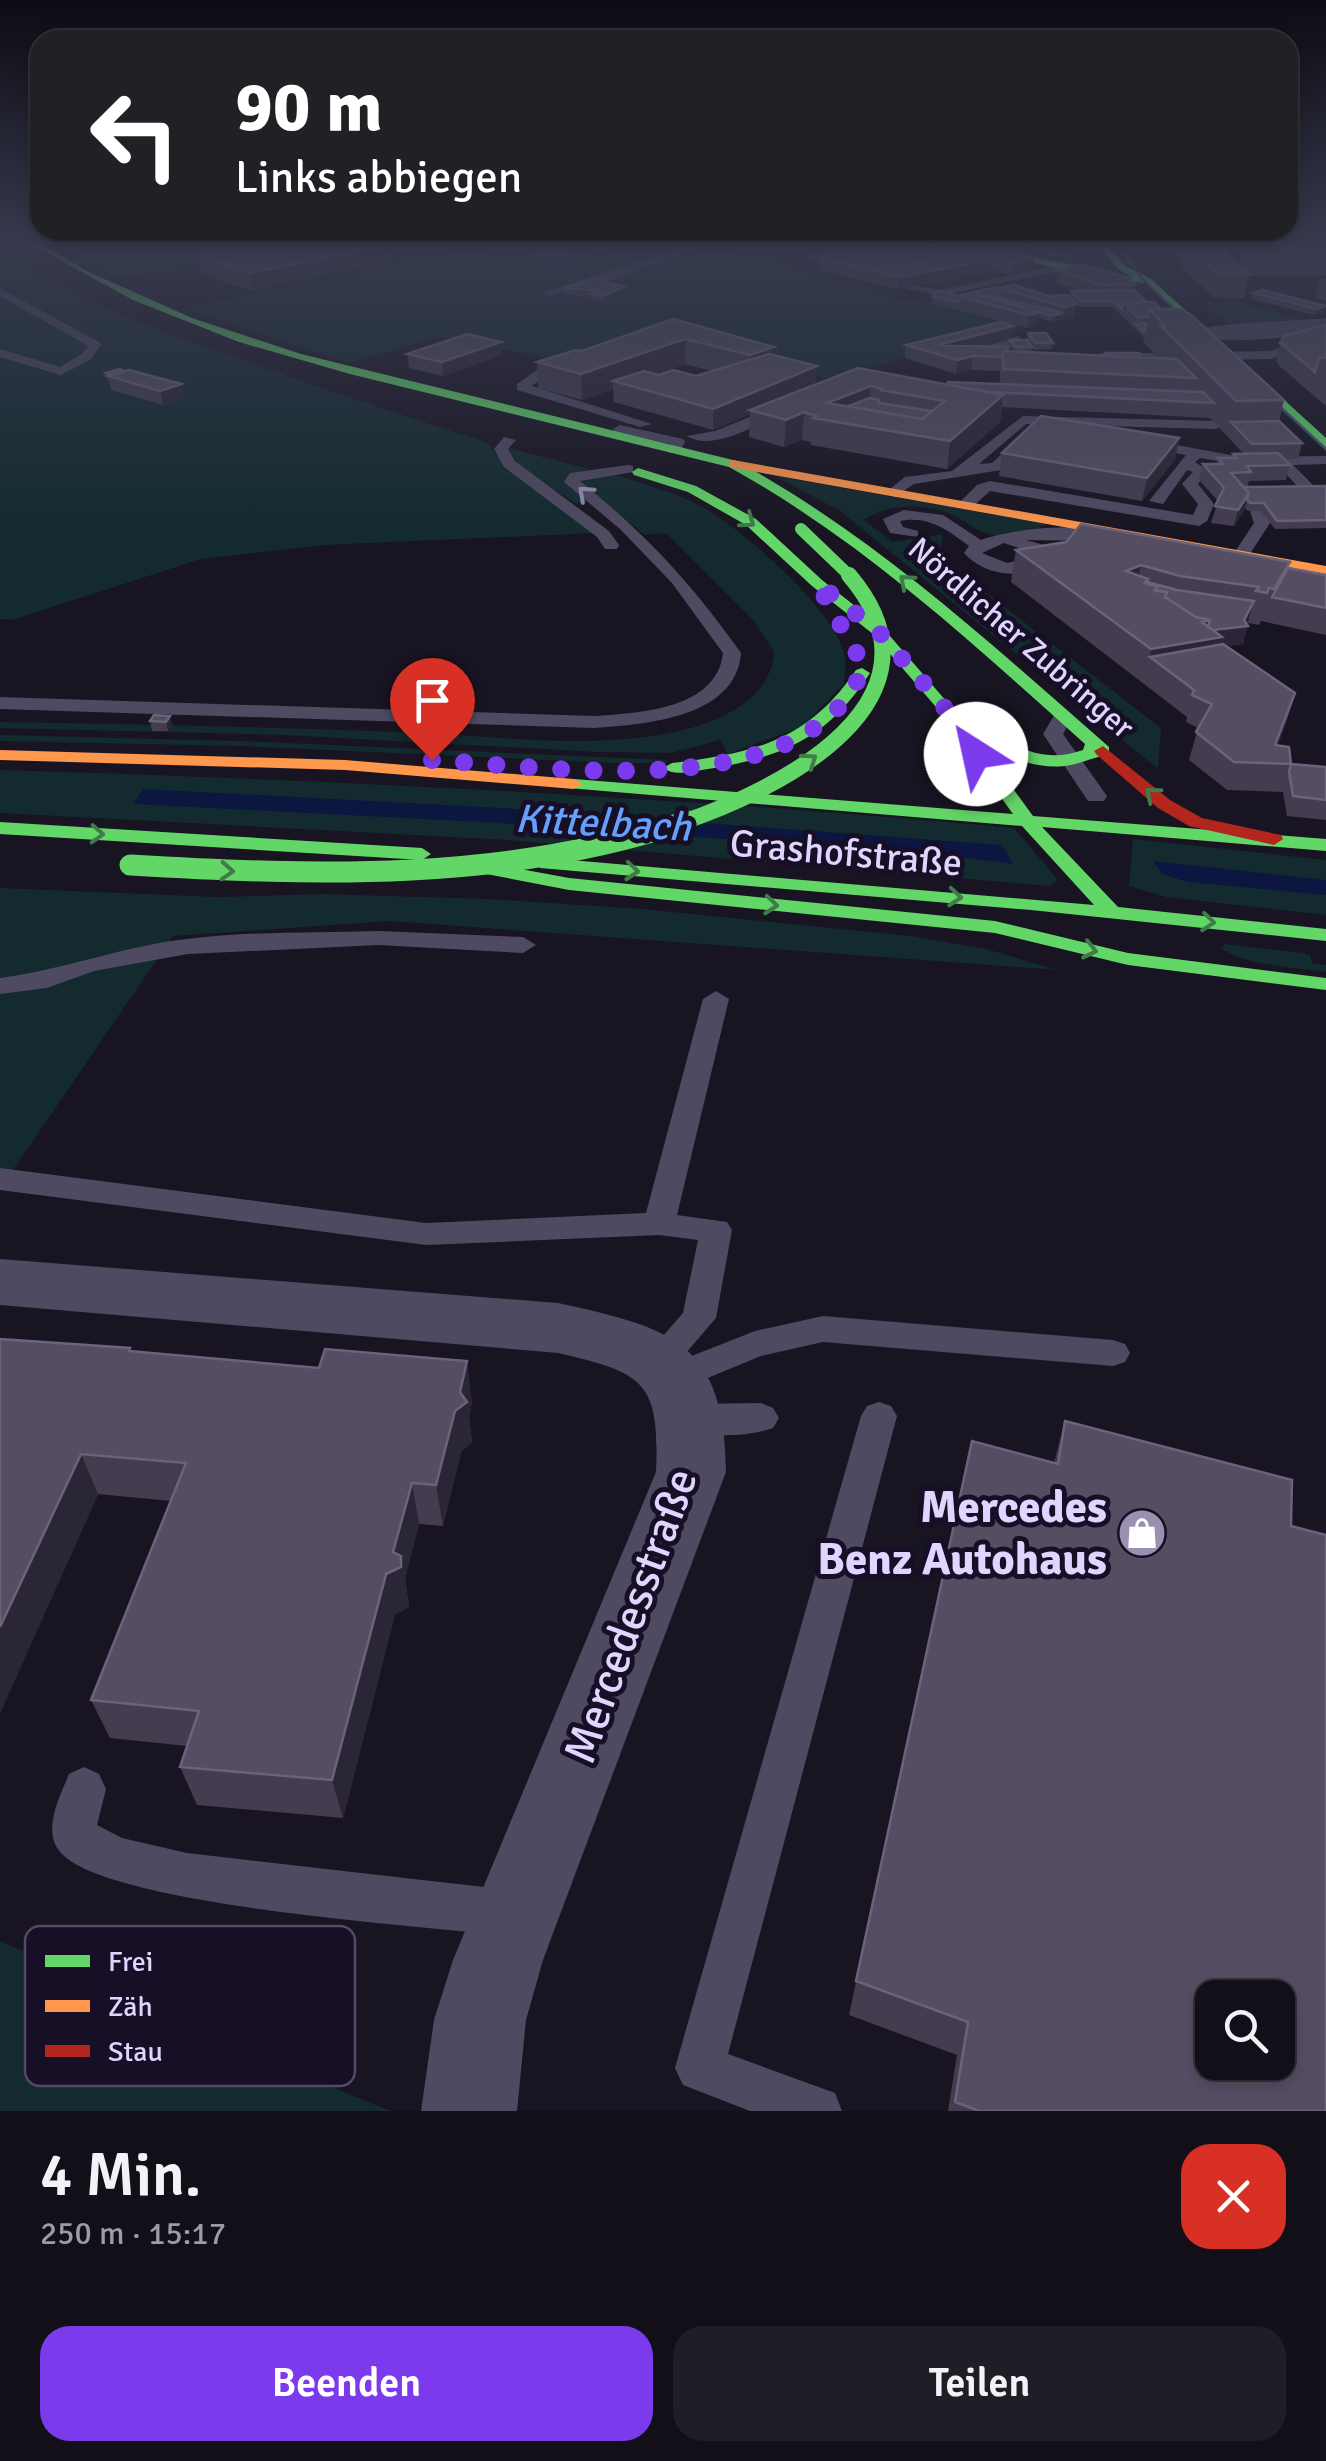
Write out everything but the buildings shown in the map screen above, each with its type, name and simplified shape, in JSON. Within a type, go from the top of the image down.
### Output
[{"type":"main road","points":[[207,342],[400,408]]},
{"type":"main road","points":[[120,864],[390,877],[555,861],[680,827],[772,785],[818,756],[849,728],[870,700],[887,654],[886,629],[876,606],[842,566],[768,504],[709,477],[366,386],[238,342]]},
{"type":"main road","name":"Nördlicher Zubringer","points":[[238,342],[342,370],[682,442],[734,464],[783,488],[878,556],[1093,745],[1178,814],[1196,822],[1274,839]]},
{"type":"main road","points":[[1215,342],[1238,362],[1281,413],[1326,444]]},
{"type":"main road","points":[[478,431],[518,442]]},
{"type":"main road","points":[[560,452],[692,489],[729,507],[778,544],[817,583],[878,631],[942,704],[1029,824],[1132,933],[1160,952],[1206,970]]},
{"type":"main road","name":"Nördlicher Zubringer","points":[[734,464],[1326,570]]},
{"type":"main road","points":[[345,765],[432,760],[652,770],[738,758],[786,743],[835,715],[850,698],[864,666],[817,583]]},
{"type":"main road","points":[[942,704],[1011,755],[1052,763],[1075,762],[1090,752],[1093,745]]},
{"type":"main road","name":"Grashofstraße","points":[[0,755],[345,765],[1029,824],[1326,845]]},
{"type":"main road","name":"Grashofstraße","points":[[0,828],[395,852],[1111,911],[1326,935]]},
{"type":"main road","points":[[395,852],[570,884],[995,927],[1128,959],[1326,984]]},
{"type":"street","points":[[0,1282],[558,1328],[628,1343],[697,1394]]},
{"type":"street","name":"Mercedesstraße","points":[[469,2111],[480,2020],[516,1914],[691,1472],[697,1394]]},
{"type":"lane","points":[[0,353],[61,371],[86,356],[95,345],[89,342]]},
{"type":"lane","points":[[959,356],[1013,342]]},
{"type":"lane","points":[[1208,370],[1270,355],[1299,342]]},
{"type":"lane","points":[[982,350],[1009,357]]},
{"type":"lane","points":[[1194,356],[1238,362]]},
{"type":"lane","points":[[1087,362],[1160,364]]},
{"type":"lane","points":[[342,370],[359,369],[682,442],[717,435],[797,402]]},
{"type":"lane","points":[[548,369],[522,388],[608,410],[682,442]]},
{"type":"lane","points":[[574,419],[608,410]]},
{"type":"lane","points":[[894,492],[910,480],[952,477],[1023,420],[1216,424]]},
{"type":"lane","points":[[963,469],[996,467],[1032,434],[1043,431],[1203,452],[1240,461],[1326,462]]},
{"type":"lane","points":[[518,442],[501,449],[509,464],[567,506],[616,531],[627,544]]},
{"type":"lane","points":[[1158,501],[1184,463],[1203,452]]},
{"type":"lane","points":[[1223,473],[1217,466],[1326,462]]},
{"type":"lane","points":[[965,505],[982,488],[990,486],[1199,522],[1206,504],[1190,484],[1202,471],[1184,463]]},
{"type":"lane","points":[[1285,465],[1326,506]]},
{"type":"lane","points":[[0,703],[595,722],[654,716],[692,702],[723,684],[734,665],[724,638],[678,579],[627,544],[572,482],[576,476],[594,470],[628,469]]},
{"type":"lane","points":[[1240,556],[1262,523],[1256,507],[1243,492],[1311,491]]},
{"type":"lane","points":[[1256,507],[1326,506]]},
{"type":"lane","points":[[1125,535],[1142,512]]},
{"type":"lane","points":[[912,534],[896,530],[890,520],[911,514],[933,516],[978,545],[1034,534],[1072,532],[1176,544]]},
{"type":"lane","points":[[1011,541],[1030,545],[1053,539],[1080,539],[1326,584]]},
{"type":"lane","points":[[978,545],[972,553],[981,562],[1013,568],[1034,565],[1043,558],[1030,545]]},
{"type":"lane","points":[[1062,718],[1053,734],[1096,796]]},
{"type":"lane","points":[[0,986],[33,983],[88,966],[188,946],[379,938],[523,946]]},
{"type":"lane","points":[[659,1224],[716,999]]},
{"type":"lane","points":[[0,1179],[426,1234],[659,1224],[716,1230],[699,1318],[697,1394]]},
{"type":"lane","points":[[697,1394],[755,1344],[824,1329],[1112,1353]]},
{"type":"lane","points":[[817,2111],[700,2068],[879,1416]]},
{"type":"lane","points":[[84,1790],[75,1815],[74,1837],[87,1848],[114,1858],[195,1876],[516,1914]]},
{"type":"green space","points":[[0,342],[192,342],[488,443],[502,462],[596,533],[325,545],[201,559],[12,620],[0,619]]},
{"type":"green space","points":[[284,342],[425,342],[347,363]]},
{"type":"green space","points":[[464,342],[641,342],[588,371],[549,358]]},
{"type":"green space","points":[[705,342],[972,342],[824,378]]},
{"type":"green space","points":[[508,448],[589,469],[566,481],[588,501],[577,504],[521,469]]},
{"type":"green space","points":[[611,474],[677,496],[716,516],[760,549],[822,614],[844,653],[844,684],[802,727],[728,754],[720,740],[671,753],[599,752],[286,735],[0,728],[0,722],[151,725],[585,741],[664,734],[706,723],[744,703],[759,689],[774,652],[755,622],[666,533],[645,535],[580,485],[583,477]]},
{"type":"green space","points":[[775,476],[1047,524],[1017,534],[992,535],[946,512],[910,506],[885,510],[864,520],[893,542],[943,534],[940,557],[1161,728],[1158,769],[840,511]]},
{"type":"green space","points":[[0,735],[668,760],[613,763],[238,746],[0,741]]},
{"type":"green space","points":[[0,770],[508,791],[1014,828],[1058,880],[1049,886],[508,840],[0,813]]},
{"type":"green space","points":[[1133,839],[1326,860],[1326,915],[1166,897],[1129,886]]},
{"type":"green space","points":[[0,888],[218,897],[324,894],[489,899],[643,909],[911,936],[986,949],[1058,970],[390,921],[173,936],[0,1189]]},
{"type":"green space","points":[[1224,944],[1303,953],[1310,955],[1312,963],[1326,965],[1326,972],[1244,959],[1221,948]]},
{"type":"green space","points":[[0,1941],[25,1952],[25,2086],[330,2086],[391,2111],[0,2111]]},
{"type":"water","name":"Kittelbach","points":[[143,789],[502,808],[1002,845],[1013,864],[938,854],[483,822],[133,804]]},
{"type":"water","points":[[1153,861],[1326,880],[1326,895],[1188,882],[1162,874]]},
{"type":"tram line","points":[[1263,391],[1326,449]]},
{"type":"traffic: fast","points":[[248,342],[353,372],[733,464],[784,492],[881,559],[1103,751]]},
{"type":"traffic: fast","points":[[1214,342],[1326,444]]},
{"type":"traffic: fast","points":[[638,472],[692,489],[751,522],[817,583],[878,631],[942,704],[1034,830],[1111,911]]},
{"type":"traffic: fast","points":[[130,865],[352,873],[498,864],[642,836],[753,794],[809,761],[842,733],[876,688],[884,661],[884,637],[863,591],[801,529]]},
{"type":"traffic: fast","points":[[672,768],[729,760],[781,746],[826,718],[846,698],[862,673]]},
{"type":"traffic: fast","points":[[965,721],[1009,750],[1040,761],[1073,760],[1090,753],[1093,745]]},
{"type":"traffic: fast","points":[[574,784],[1326,845]]},
{"type":"traffic: fast","points":[[0,828],[422,854]]},
{"type":"traffic: fast","points":[[547,864],[1031,904],[1326,935]]},
{"type":"traffic: fast","points":[[488,869],[569,884],[995,927],[1128,959],[1326,984]]},
{"type":"traffic: slow","points":[[733,464],[1326,570]]},
{"type":"traffic: slow","points":[[0,755],[345,765],[574,784]]},
{"type":"traffic: jam","points":[[1103,751],[1164,804],[1196,822],[1274,839]]},
{"type":"place","name":"Mercedes Benz Autohaus","points":[[1142,1533]]},
{"type":"route","points":[[432,760],[652,770],[738,758],[811,732],[850,698],[864,666],[817,583],[878,631],[942,704],[976,754]]}]
